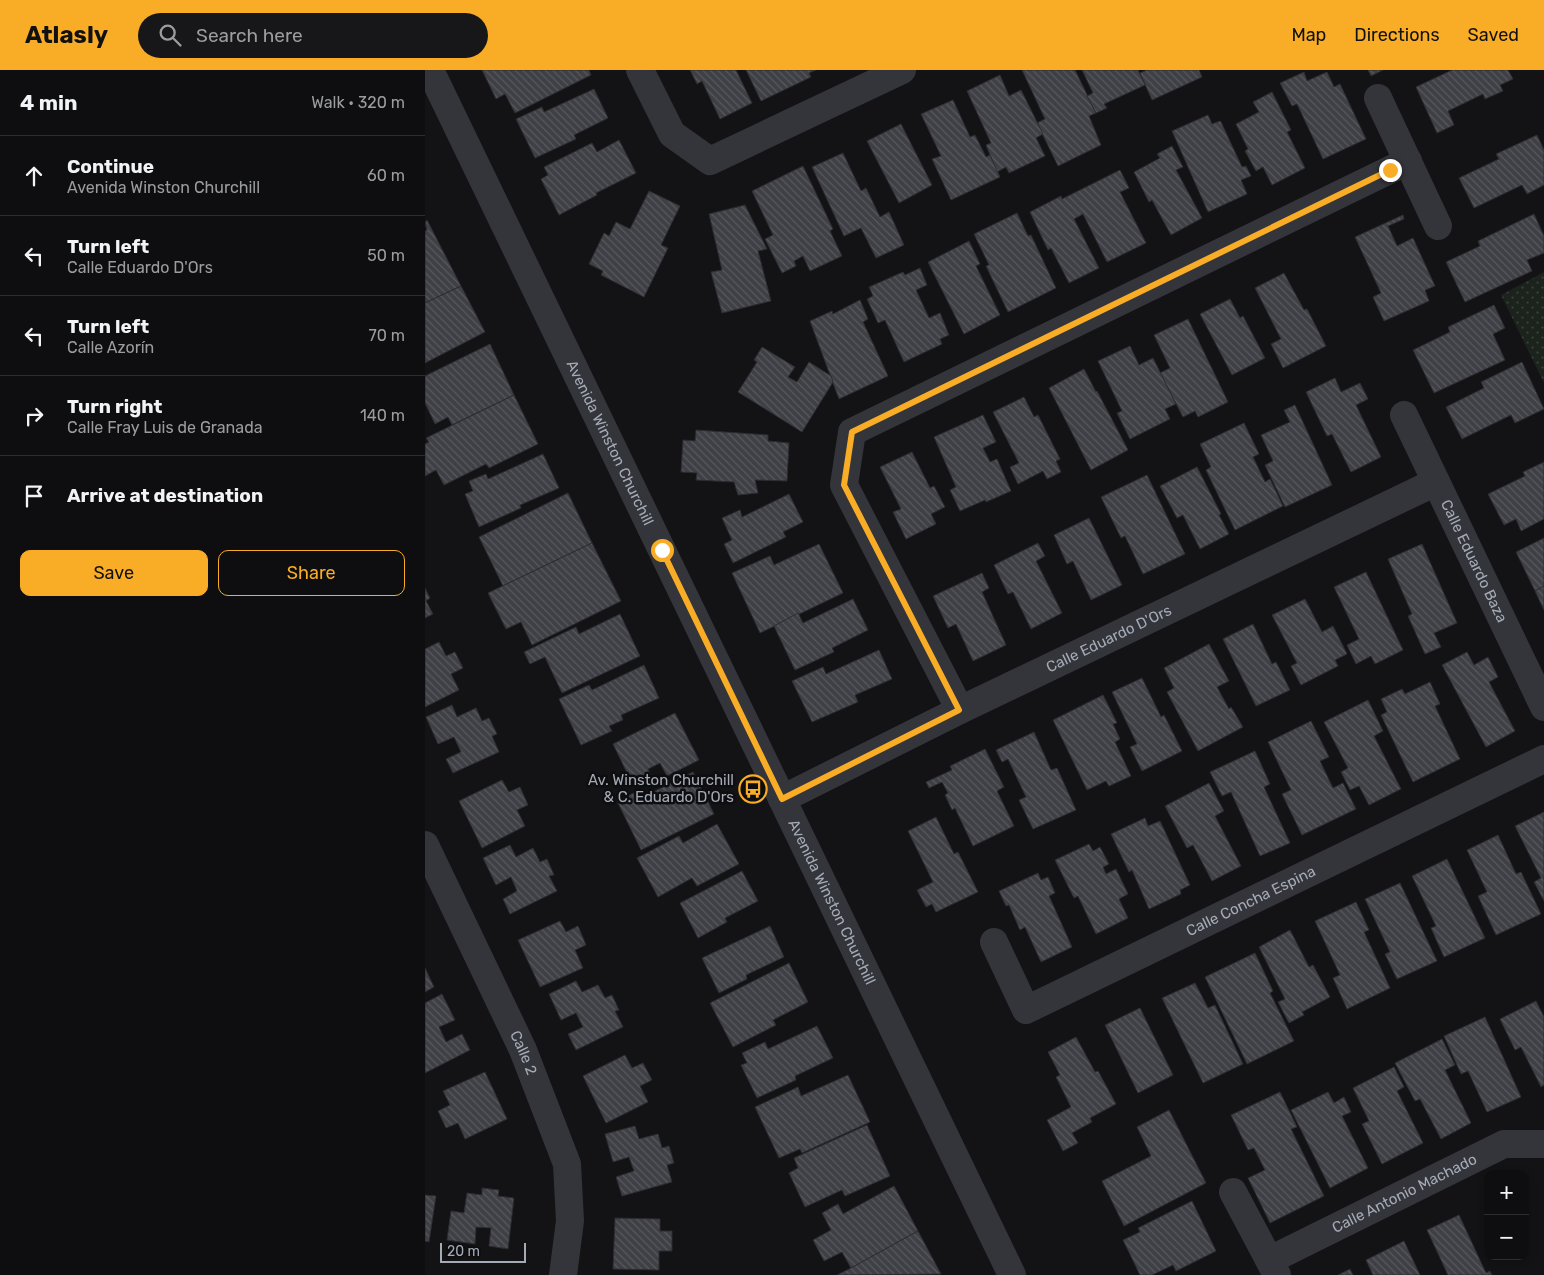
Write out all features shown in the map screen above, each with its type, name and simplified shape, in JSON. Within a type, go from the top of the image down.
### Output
[{"type":"street","name":"Avenida Winston Churchill","points":[[430,70],[1012,1275]]},
{"type":"street","points":[[640,70],[672,134],[710,161],[902,70]]},
{"type":"street","points":[[1378,98],[1438,226]]},
{"type":"street","points":[[959,710],[844,485],[852,432],[1408,161]]},
{"type":"street","name":"Calle Eduardo Baza","points":[[1404,415],[1544,707]]},
{"type":"street","name":"Calle Eduardo D'Ors","points":[[782,799],[959,710],[1436,482]]},
{"type":"street","name":"Calle Concha Espina","points":[[994,942],[1026,1010],[1544,759]]},
{"type":"street","name":"Calle 2","points":[[425,845],[523,1050],[567,1164],[569,1221],[563,1275]]},
{"type":"street","name":"Calle Antonio Machado","points":[[1233,1192],[1273,1267],[1504,1144],[1544,1144]]},
{"type":"shaded area","points":[[1544,272],[1544,383],[1501,295]]},
{"type":"building","points":[[482,70],[589,70],[591,75],[515,113],[505,94],[496,99]]},
{"type":"building","points":[[690,70],[736,70],[752,103],[720,119],[702,81],[697,84]]},
{"type":"building","points":[[746,70],[816,70],[809,73],[811,77],[761,101]]},
{"type":"building","points":[[1022,70],[1075,70],[1096,113],[1089,116],[1101,145],[1058,166],[1037,123],[1045,119]]},
{"type":"building","points":[[1082,70],[1138,70],[1145,85],[1104,104],[1107,108],[1096,113],[1087,96],[1093,93]]},
{"type":"building","points":[[1147,70],[1199,70],[1202,77],[1152,100],[1140,73]]},
{"type":"building","points":[[1368,70],[1383,70],[1371,76]]},
{"type":"building","points":[[1452,70],[1508,70],[1513,79],[1500,85],[1503,91],[1485,99],[1483,94],[1448,111],[1454,125],[1437,133],[1416,87]]},
{"type":"building","points":[[1304,72],[1307,81],[1327,72],[1334,87],[1340,84],[1366,139],[1323,159],[1297,104],[1292,106],[1280,83]]},
{"type":"building","points":[[1000,75],[1009,96],[1021,90],[1043,134],[1036,138],[1045,156],[1009,173],[1006,167],[997,172],[986,145],[991,143],[967,91]]},
{"type":"building","points":[[594,89],[608,118],[574,135],[576,139],[535,158],[516,119],[542,107],[544,112]]},
{"type":"building","points":[[1272,92],[1291,130],[1287,132],[1305,168],[1272,185],[1263,167],[1256,171],[1245,151],[1248,149],[1236,124],[1259,112],[1253,102]]},
{"type":"building","points":[[953,100],[970,137],[975,135],[986,157],[990,155],[1000,177],[951,200],[932,159],[941,156],[921,114]]},
{"type":"building","points":[[1208,115],[1212,124],[1221,122],[1242,167],[1246,166],[1251,176],[1241,180],[1247,194],[1208,212],[1172,131]]},
{"type":"building","points":[[901,124],[932,185],[899,203],[867,141]]},
{"type":"building","points":[[1537,135],[1544,150],[1544,185],[1527,194],[1522,185],[1474,208],[1459,178],[1499,159],[1496,154]]},
{"type":"building","points":[[619,140],[636,173],[596,193],[597,195],[559,215],[541,179],[548,175],[544,167],[592,143],[597,152]]},
{"type":"building","points":[[1172,146],[1183,167],[1176,170],[1202,218],[1171,235],[1152,200],[1149,202],[1134,172],[1160,158],[1157,154]]},
{"type":"building","points":[[843,153],[861,191],[866,188],[880,217],[889,212],[904,245],[876,258],[861,228],[844,236],[812,167]]},
{"type":"building","points":[[803,166],[833,229],[830,231],[842,256],[810,271],[803,256],[794,261],[796,266],[782,273],[765,239],[773,235],[752,191]]},
{"type":"building","points":[[1120,170],[1129,188],[1120,192],[1146,243],[1107,262],[1083,214],[1074,219],[1099,268],[1069,283],[1051,248],[1048,250],[1030,212],[1061,196],[1062,199]]},
{"type":"building","points":[[649,191],[680,206],[661,245],[668,248],[644,297],[601,275],[603,271],[589,264],[604,233],[609,236],[616,222],[630,229]]},
{"type":"building","points":[[745,205],[767,249],[758,251],[771,301],[722,313],[711,272],[722,270],[709,214]]},
{"type":"building","points":[[1017,213],[1028,236],[1031,235],[1056,288],[1008,312],[986,266],[989,265],[974,234]]},
{"type":"building","points":[[1534,214],[1544,236],[1544,253],[1527,260],[1532,271],[1465,302],[1446,262],[1480,246],[1478,241]]},
{"type":"building","points":[[1403,215],[1404,219],[1388,226],[1397,246],[1413,238],[1435,286],[1425,290],[1429,301],[1384,321],[1373,297],[1381,293],[1355,237]]},
{"type":"building","points":[[427,220],[461,286],[425,303],[425,231],[427,230],[425,223]]},
{"type":"building","points":[[969,241],[980,264],[976,266],[1000,315],[964,334],[928,262]]},
{"type":"building","points":[[920,268],[927,285],[916,290],[929,318],[940,313],[949,335],[940,339],[942,344],[904,362],[885,320],[878,323],[867,299],[873,296],[869,287],[903,272],[905,275]]},
{"type":"building","points":[[1284,273],[1304,310],[1307,309],[1326,346],[1283,368],[1271,344],[1281,339],[1255,288]]},
{"type":"building","points":[[461,286],[485,332],[425,363],[425,303]]},
{"type":"building","points":[[1230,299],[1240,318],[1243,316],[1265,358],[1232,375],[1200,314]]},
{"type":"building","points":[[860,300],[868,319],[863,322],[888,376],[839,399],[810,321],[832,311],[833,314]]},
{"type":"building","points":[[1494,305],[1505,328],[1493,334],[1505,360],[1434,393],[1413,350],[1450,332],[1448,327]]},
{"type":"building","points":[[1188,319],[1228,402],[1198,417],[1195,411],[1183,417],[1160,373],[1170,368],[1154,335]]},
{"type":"building","points":[[490,344],[514,395],[452,425],[448,417],[435,424],[425,403],[425,376]]},
{"type":"building","points":[[1130,346],[1139,365],[1153,358],[1176,404],[1165,409],[1170,419],[1130,439],[1117,413],[1122,411],[1098,361]]},
{"type":"building","points":[[762,347],[795,367],[788,377],[797,382],[809,362],[831,376],[833,382],[802,432],[738,392],[757,362],[754,360]]},
{"type":"building","points":[[1522,362],[1544,409],[1515,423],[1511,415],[1462,439],[1446,407],[1484,388],[1481,382]]},
{"type":"building","points":[[1084,369],[1128,450],[1091,470],[1049,388]]},
{"type":"building","points":[[1335,378],[1341,392],[1360,383],[1368,399],[1356,405],[1381,457],[1351,472],[1332,434],[1327,436],[1306,392]]},
{"type":"building","points":[[514,395],[538,444],[489,468],[486,464],[444,485],[436,470],[425,476],[425,444],[429,442],[426,438]]},
{"type":"building","points":[[1024,397],[1034,417],[1038,415],[1060,459],[1056,461],[1061,472],[1047,479],[1043,471],[1018,484],[1010,467],[1019,463],[993,412]]},
{"type":"building","points":[[1295,405],[1332,485],[1285,507],[1265,465],[1273,461],[1261,435],[1290,422],[1284,410]]},
{"type":"building","points":[[983,415],[996,442],[983,448],[990,462],[997,459],[1011,491],[960,511],[950,490],[956,487],[934,437]]},
{"type":"building","points":[[1244,423],[1259,454],[1253,457],[1265,482],[1270,479],[1283,506],[1235,530],[1206,470],[1211,467],[1200,444]]},
{"type":"building","points":[[696,430],[768,435],[768,441],[789,443],[787,481],[755,480],[758,493],[738,495],[734,482],[696,480],[697,473],[681,472],[683,440],[695,441]]},
{"type":"building","points":[[912,452],[930,488],[934,486],[945,507],[931,514],[936,524],[906,539],[893,512],[901,509],[880,467]]},
{"type":"building","points":[[543,454],[559,488],[520,505],[521,508],[479,527],[465,494],[473,491],[469,481],[486,474],[488,479]]},
{"type":"building","points":[[1544,462],[1544,519],[1521,531],[1516,519],[1504,525],[1488,494],[1525,476],[1523,472]]},
{"type":"building","points":[[1197,467],[1229,534],[1200,549],[1183,515],[1177,518],[1160,486]]},
{"type":"building","points":[[1147,475],[1185,554],[1143,574],[1125,536],[1121,538],[1101,497]]},
{"type":"building","points":[[568,493],[592,543],[503,586],[479,537]]},
{"type":"building","points":[[789,494],[803,522],[783,532],[786,537],[733,563],[724,544],[732,540],[722,518],[740,510],[742,517]]},
{"type":"building","points":[[1089,518],[1122,585],[1091,600],[1073,561],[1067,564],[1054,535]]},
{"type":"building","points":[[1544,538],[1544,586],[1535,591],[1516,552]]},
{"type":"building","points":[[592,543],[621,601],[532,645],[521,622],[506,629],[488,593]]},
{"type":"building","points":[[1038,543],[1045,556],[1036,561],[1062,613],[1031,629],[1013,592],[1008,594],[994,565]]},
{"type":"building","points":[[819,544],[843,593],[760,633],[732,573],[770,556],[774,565]]},
{"type":"building","points":[[1422,544],[1457,623],[1434,633],[1441,647],[1425,654],[1408,616],[1412,614],[1388,559]]},
{"type":"building","points":[[1366,572],[1403,650],[1375,664],[1371,656],[1356,664],[1347,645],[1359,639],[1334,587]]},
{"type":"building","points":[[982,573],[989,588],[982,592],[1006,645],[973,661],[956,624],[948,628],[933,596]]},
{"type":"building","points":[[1544,586],[1544,610],[1535,591]]},
{"type":"building","points":[[425,588],[430,598],[426,601],[433,614],[425,618]]},
{"type":"building","points":[[853,599],[868,630],[832,648],[834,652],[795,670],[774,626],[798,613],[803,623]]},
{"type":"building","points":[[1305,599],[1322,632],[1333,626],[1347,654],[1335,660],[1338,666],[1301,685],[1291,666],[1297,663],[1272,615]]},
{"type":"building","points":[[620,614],[640,656],[562,693],[545,657],[530,664],[524,652],[576,627],[579,634]]},
{"type":"building","points":[[1253,624],[1272,664],[1276,662],[1290,690],[1256,706],[1223,639]]},
{"type":"building","points":[[439,642],[446,656],[455,652],[463,668],[451,674],[459,690],[425,707],[425,649]]},
{"type":"building","points":[[1209,644],[1229,681],[1217,687],[1229,709],[1231,707],[1243,727],[1198,751],[1167,692],[1174,688],[1164,668]]},
{"type":"building","points":[[879,650],[892,679],[855,695],[858,702],[812,722],[792,681],[823,667],[826,674]]},
{"type":"building","points":[[1467,652],[1474,665],[1488,657],[1498,677],[1489,682],[1515,731],[1486,747],[1442,665]]},
{"type":"building","points":[[644,665],[659,698],[621,715],[623,720],[609,726],[612,731],[581,745],[559,699],[589,685],[592,690]]},
{"type":"building","points":[[1142,678],[1161,717],[1164,715],[1182,751],[1142,771],[1130,747],[1137,744],[1112,692]]},
{"type":"building","points":[[1430,682],[1440,704],[1435,706],[1460,759],[1413,782],[1381,715],[1387,712],[1381,699],[1402,689],[1405,694]]},
{"type":"building","points":[[1103,695],[1117,723],[1113,724],[1120,739],[1115,742],[1131,776],[1109,786],[1106,781],[1087,790],[1053,720]]},
{"type":"building","points":[[1368,700],[1383,731],[1374,736],[1401,789],[1369,805],[1359,786],[1350,790],[1341,772],[1348,768],[1324,722]]},
{"type":"building","points":[[452,705],[457,717],[476,708],[482,721],[489,718],[497,734],[492,736],[499,752],[453,773],[446,759],[461,752],[454,737],[438,744],[426,717]]},
{"type":"building","points":[[675,713],[699,760],[667,776],[660,763],[648,769],[651,776],[633,785],[613,744]]},
{"type":"building","points":[[1311,721],[1329,757],[1320,761],[1333,788],[1343,783],[1356,809],[1302,835],[1282,794],[1291,790],[1268,742]]},
{"type":"building","points":[[1034,732],[1051,770],[1057,768],[1076,810],[1033,829],[1019,800],[1026,797],[1008,759],[1002,762],[996,750]]},
{"type":"building","points":[[985,749],[1004,787],[997,791],[1014,826],[973,846],[955,808],[952,810],[945,795],[948,793],[942,782],[929,788],[926,782],[952,770],[950,766]]},
{"type":"building","points":[[1255,751],[1270,784],[1264,787],[1290,843],[1260,856],[1231,792],[1222,796],[1210,772]]},
{"type":"building","points":[[693,772],[714,814],[641,850],[617,801],[638,791],[641,798]]},
{"type":"building","points":[[502,780],[509,792],[520,787],[528,805],[517,810],[525,826],[482,848],[459,801]]},
{"type":"building","points":[[1209,783],[1224,811],[1215,816],[1241,866],[1212,881],[1193,845],[1187,848],[1165,806]]},
{"type":"building","points":[[1544,812],[1544,901],[1534,882],[1541,878],[1515,826]]},
{"type":"building","points":[[936,817],[954,854],[958,852],[978,892],[936,912],[932,904],[926,907],[917,890],[933,882],[908,831]]},
{"type":"building","points":[[1145,818],[1148,826],[1160,821],[1190,885],[1180,890],[1181,894],[1149,909],[1132,870],[1129,872],[1111,834]]},
{"type":"building","points":[[717,824],[739,864],[697,886],[692,878],[658,897],[637,858],[679,836],[683,843]]},
{"type":"building","points":[[1498,835],[1516,874],[1521,872],[1541,914],[1496,935],[1478,896],[1487,892],[1467,850]]},
{"type":"building","points":[[1089,844],[1093,851],[1100,847],[1109,864],[1103,867],[1106,874],[1116,869],[1128,894],[1119,899],[1128,918],[1096,934],[1078,896],[1074,898],[1055,860]]},
{"type":"building","points":[[510,845],[516,857],[533,848],[540,862],[547,859],[554,875],[549,876],[557,891],[510,914],[503,899],[517,891],[511,877],[496,885],[483,858]]},
{"type":"building","points":[[1447,859],[1485,938],[1444,957],[1431,928],[1436,926],[1412,876]]},
{"type":"building","points":[[742,871],[758,901],[725,918],[727,922],[698,938],[680,903]]},
{"type":"building","points":[[1038,873],[1041,880],[1048,877],[1055,893],[1049,896],[1072,947],[1041,962],[1025,927],[1020,930],[1009,905],[1006,906],[999,891]]},
{"type":"building","points":[[1400,883],[1437,961],[1397,979],[1385,954],[1390,952],[1365,899]]},
{"type":"building","points":[[1356,902],[1369,930],[1364,932],[1390,988],[1347,1009],[1333,978],[1340,975],[1315,921]]},
{"type":"building","points":[[560,921],[566,932],[578,926],[586,945],[575,950],[583,968],[540,987],[518,940]]},
{"type":"building","points":[[770,926],[784,957],[746,975],[747,979],[719,993],[702,958]]},
{"type":"building","points":[[1290,930],[1309,967],[1313,965],[1330,997],[1302,1012],[1304,1015],[1289,1023],[1278,1002],[1285,999],[1259,947]]},
{"type":"building","points":[[1255,953],[1273,991],[1270,993],[1294,1041],[1247,1064],[1205,977]]},
{"type":"building","points":[[789,963],[808,1002],[773,1020],[776,1025],[733,1047],[710,1003]]},
{"type":"building","points":[[425,968],[434,987],[425,992]]},
{"type":"building","points":[[576,981],[582,992],[598,985],[605,998],[612,995],[619,1010],[615,1011],[623,1027],[576,1050],[568,1034],[583,1027],[576,1013],[561,1020],[549,994]]},
{"type":"building","points":[[1195,983],[1208,1008],[1215,1005],[1243,1064],[1203,1083],[1162,998]]},
{"type":"building","points":[[442,994],[455,1020],[439,1027],[446,1042],[462,1034],[470,1050],[425,1073],[425,1003]]},
{"type":"building","points":[[1536,1001],[1544,1017],[1544,1085],[1541,1087],[1521,1047],[1515,1050],[1500,1019]]},
{"type":"building","points":[[1140,1008],[1173,1075],[1138,1093],[1105,1025]]},
{"type":"building","points":[[1485,1017],[1521,1097],[1487,1112],[1468,1071],[1461,1074],[1444,1036]]},
{"type":"building","points":[[817,1026],[833,1058],[795,1076],[796,1080],[757,1098],[741,1065],[747,1063],[742,1053],[765,1042],[768,1049]]},
{"type":"building","points":[[1076,1037],[1095,1072],[1098,1071],[1116,1104],[1090,1118],[1092,1122],[1072,1133],[1078,1143],[1063,1151],[1047,1120],[1071,1107],[1056,1077],[1060,1075],[1048,1052]]},
{"type":"building","points":[[1442,1039],[1455,1065],[1445,1070],[1471,1123],[1441,1139],[1420,1099],[1415,1101],[1395,1063]]},
{"type":"building","points":[[625,1055],[632,1068],[643,1063],[652,1080],[640,1086],[648,1102],[606,1123],[583,1076]]},
{"type":"building","points":[[1394,1067],[1404,1087],[1397,1091],[1423,1143],[1382,1164],[1362,1124],[1369,1121],[1353,1088]]},
{"type":"building","points":[[485,1072],[507,1119],[465,1139],[458,1123],[446,1128],[438,1111],[450,1105],[443,1091]]},
{"type":"building","points":[[848,1075],[870,1122],[802,1153],[800,1149],[779,1158],[755,1107],[798,1087],[801,1096]]},
{"type":"building","points":[[1280,1092],[1297,1127],[1291,1129],[1324,1196],[1270,1223],[1248,1178],[1265,1170],[1254,1148],[1248,1150],[1231,1115]]},
{"type":"building","points":[[1328,1092],[1334,1103],[1344,1097],[1351,1112],[1342,1116],[1368,1168],[1330,1188],[1291,1110]]},
{"type":"building","points":[[1169,1110],[1206,1183],[1124,1226],[1102,1181],[1151,1156],[1137,1127]]},
{"type":"building","points":[[867,1125],[890,1176],[845,1196],[842,1190],[805,1207],[789,1173],[798,1168],[794,1158]]},
{"type":"building","points":[[635,1126],[639,1139],[658,1134],[662,1148],[669,1146],[674,1163],[667,1165],[672,1182],[622,1196],[616,1177],[634,1171],[629,1157],[613,1162],[605,1134]]},
{"type":"building","points":[[894,1186],[918,1231],[851,1268],[842,1252],[824,1261],[813,1240],[831,1230],[822,1213],[838,1204],[843,1214]]},
{"type":"building","points":[[482,1188],[499,1190],[498,1196],[514,1198],[508,1249],[489,1246],[491,1228],[476,1227],[475,1244],[447,1240],[451,1211],[464,1213],[467,1193],[482,1195]]},
{"type":"building","points":[[425,1195],[436,1196],[429,1242],[425,1241]]},
{"type":"building","points":[[1192,1201],[1216,1251],[1176,1271],[1173,1265],[1152,1275],[1140,1275],[1123,1240],[1140,1232],[1138,1228]]},
{"type":"building","points":[[1459,1215],[1486,1273],[1490,1271],[1492,1275],[1448,1275],[1427,1230]]},
{"type":"building","points":[[615,1218],[660,1219],[660,1231],[672,1231],[672,1251],[659,1251],[659,1270],[613,1269]]},
{"type":"building","points":[[918,1231],[941,1274],[837,1275],[851,1268]]},
{"type":"building","points":[[1404,1241],[1420,1275],[1373,1275],[1366,1260]]},
{"type":"building","points":[[1350,1269],[1353,1275],[1338,1275]]},
{"type":"place","name":"Av. Winston Churchill & C. Eduardo D'Ors","points":[[753,789]]},
{"type":"route","points":[[662,550],[782,799],[959,710],[844,485],[852,432],[1390,170]]}]
